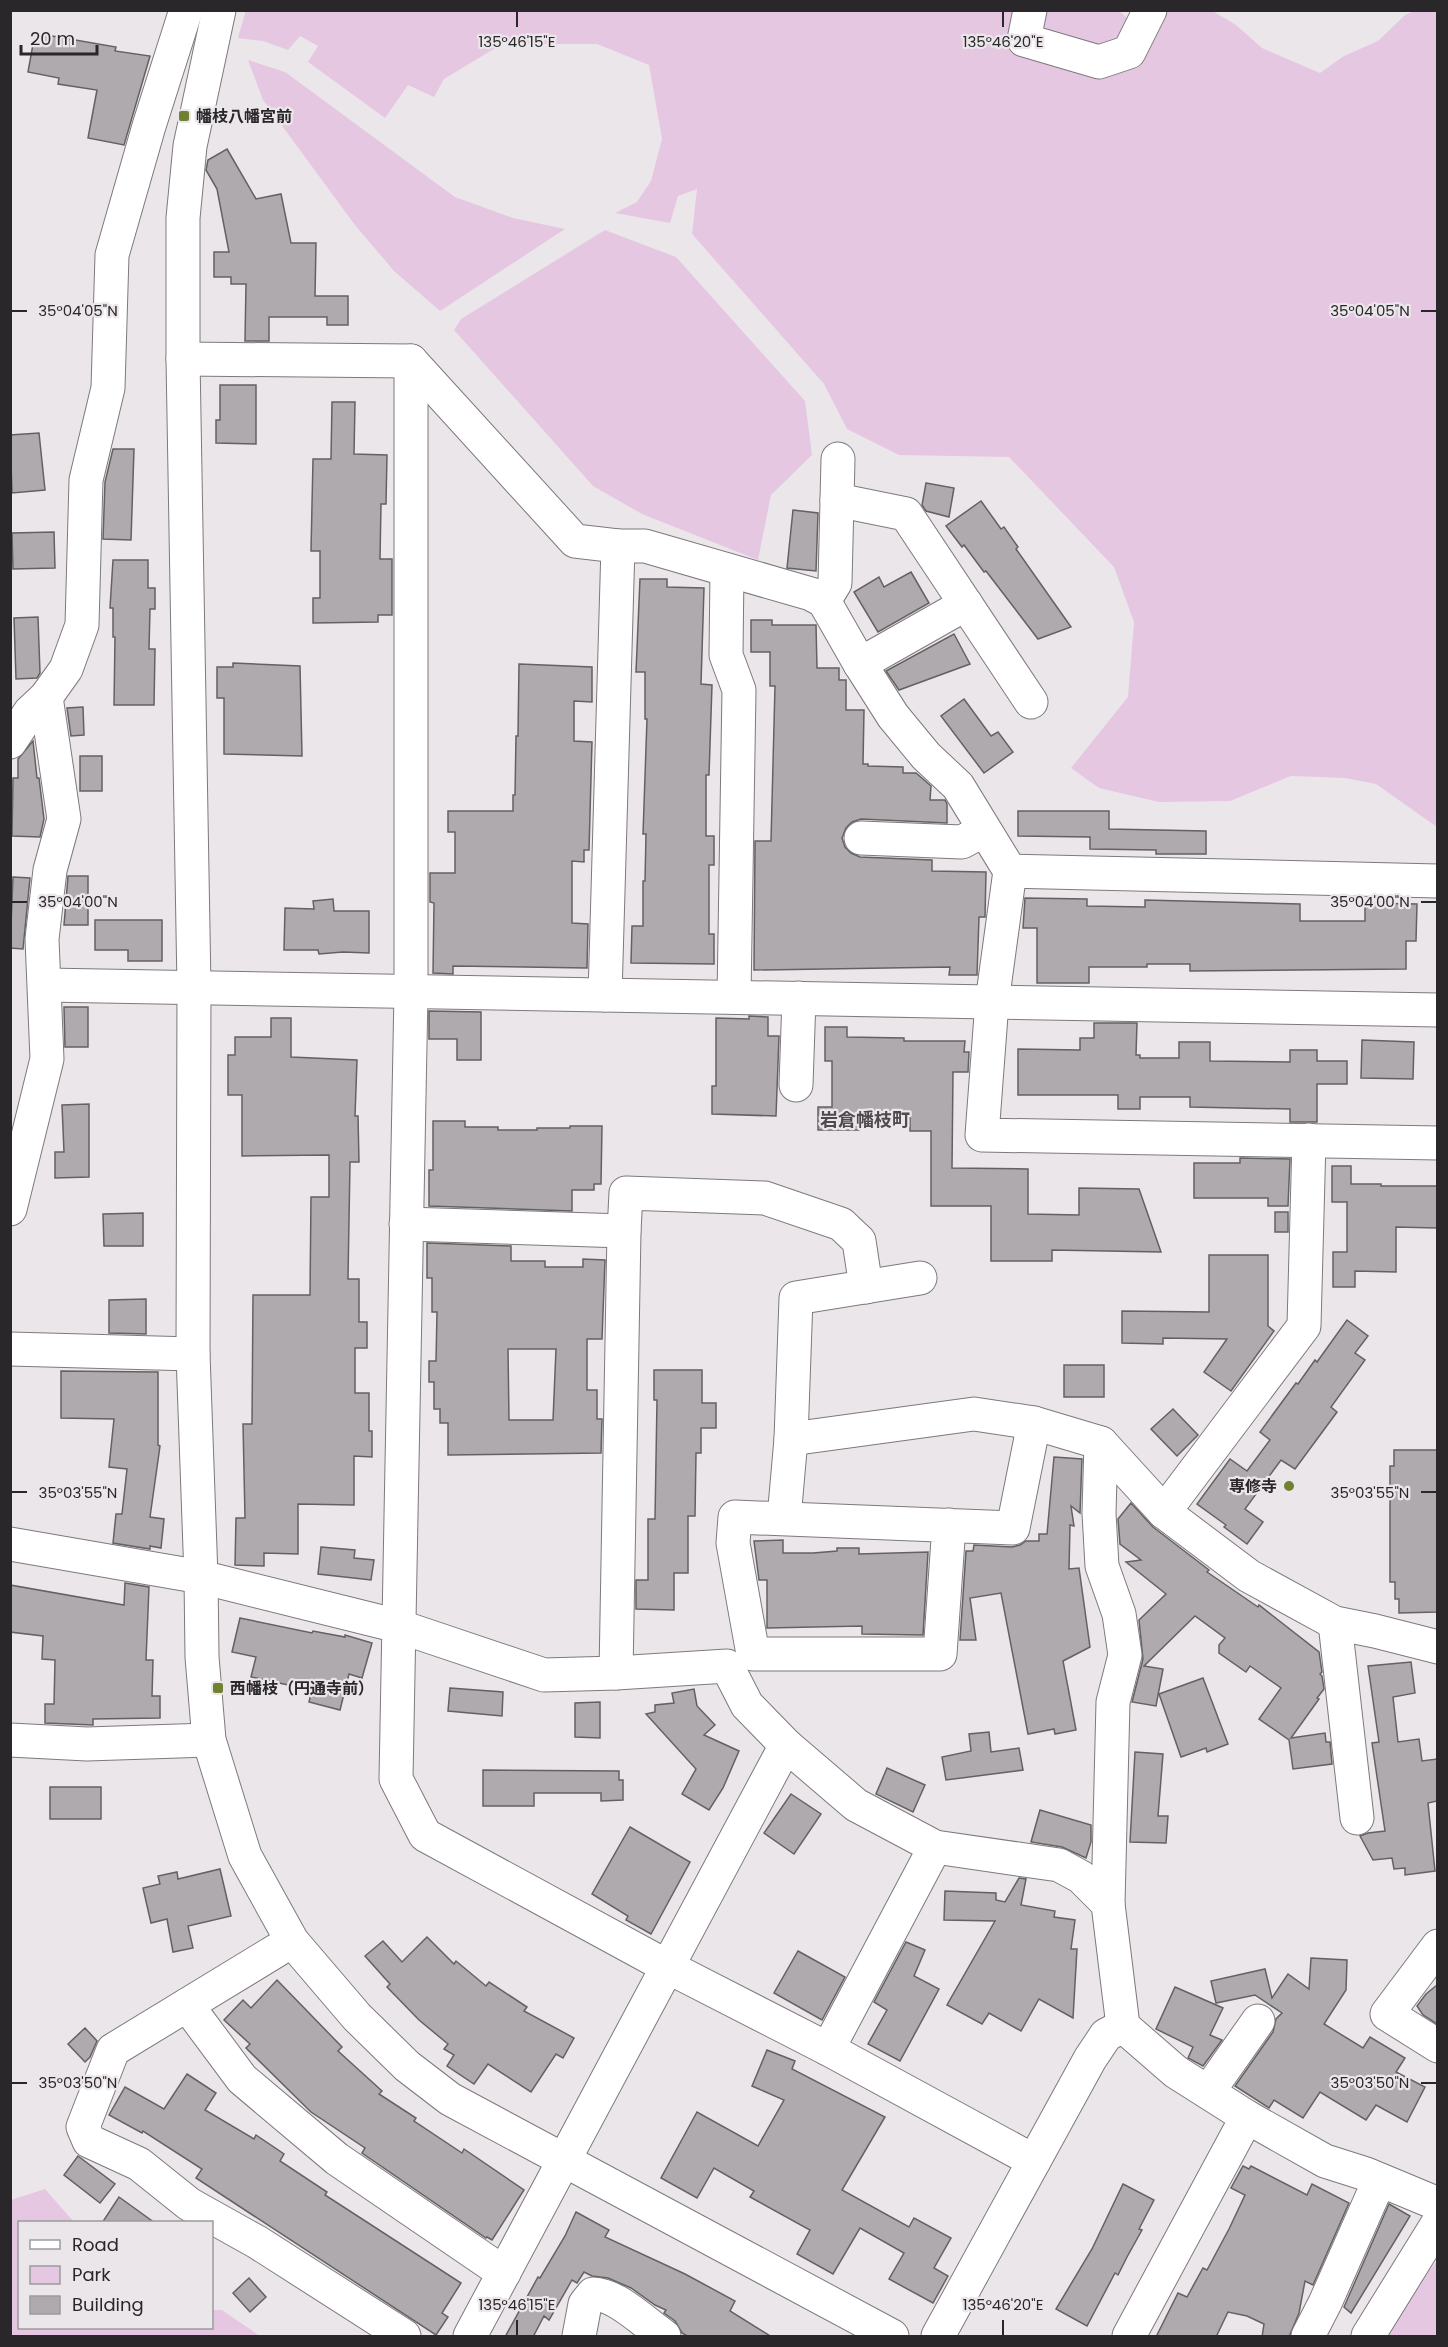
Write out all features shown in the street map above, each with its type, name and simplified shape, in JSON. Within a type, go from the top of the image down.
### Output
[{"type":"street","points":[[10,742],[30,712],[46,697],[66,669],[82,625],[86,480],[108,388],[112,255],[149,126],[186,10]]},
{"type":"street","points":[[219,10],[189,146],[183,218],[183,359],[194,987],[193,1354],[202,1657],[209,1740],[245,1856],[292,1941],[357,2017],[407,2066],[450,2099],[892,2337]]},
{"type":"street","points":[[1030,10],[1024,40],[1100,62],[1128,52],[1150,10]]},
{"type":"street","points":[[183,359],[411,361],[575,541],[618,546],[645,546],[811,594],[824,601],[860,664],[894,716],[926,756],[958,786],[1010,871],[992,1002],[982,1135],[1437,1143]]},
{"type":"street","points":[[411,361],[411,992],[396,1779],[425,1835],[1034,2161]]},
{"type":"street","points":[[824,601],[835,583],[838,459]]},
{"type":"street","points":[[837,500],[906,514],[1031,702]]},
{"type":"street","points":[[605,995],[618,546]]},
{"type":"street","points":[[727,570],[726,655],[739,690],[734,997]]},
{"type":"street","points":[[860,664],[966,604]]},
{"type":"street","points":[[10,1209],[47,1059],[42,939],[50,870],[64,819],[46,697]]},
{"type":"street","points":[[861,838],[962,842],[984,830]]},
{"type":"street","points":[[1010,871],[1437,881]]},
{"type":"street","points":[[45,985],[1437,1010]]},
{"type":"street","points":[[796,1085],[799,999]]},
{"type":"street","points":[[1164,1512],[1304,1326],[1309,1140]]},
{"type":"street","points":[[616,1673],[626,1193],[765,1198],[841,1224],[858,1241],[866,1287]]},
{"type":"street","points":[[406,1224],[624,1231]]},
{"type":"street","points":[[784,1518],[791,1439],[793,1330],[796,1298],[920,1278]]},
{"type":"street","points":[[10,1349],[193,1354]]},
{"type":"street","points":[[791,1439],[974,1414],[1034,1423],[1101,1443],[1164,1512],[1249,1576],[1335,1623],[1375,1630],[1437,1647]]},
{"type":"street","points":[[1034,1423],[1013,1528],[735,1517],[733,1543],[740,1660],[747,1705],[786,1744],[856,1805],[935,1848],[1059,1865],[1081,1877],[1108,1904]]},
{"type":"street","points":[[1101,1443],[1102,1566],[1119,1614],[1125,1655],[1113,1702],[1108,1904],[1123,2026],[1176,2072],[1247,2117],[1325,2161],[1366,2174],[1375,2187],[1437,2204]]},
{"type":"street","points":[[10,1544],[201,1577],[398,1626],[544,1675],[616,1673],[740,1660],[940,1654],[950,1525]]},
{"type":"street","points":[[1335,1623],[1357,1818]]},
{"type":"street","points":[[10,1740],[87,1744],[209,1740]]},
{"type":"street","points":[[470,2337],[786,1744]]},
{"type":"street","points":[[828,2049],[935,1848]]},
{"type":"street","points":[[292,1941],[113,2049],[83,2127],[90,2140],[139,2164],[189,2204],[257,2242],[404,2337]]},
{"type":"street","points":[[1437,1946],[1387,2014],[1437,2046]]},
{"type":"street","points":[[187,2005],[242,2079],[338,2159],[504,2273]]},
{"type":"street","points":[[1208,2092],[1258,2021]]},
{"type":"street","points":[[938,2337],[1095,2051],[1106,2035],[1123,2026]]},
{"type":"street","points":[[1129,2337],[1247,2117]]},
{"type":"street","points":[[1308,2337],[1375,2187]]},
{"type":"street","points":[[1368,2337],[1434,2234]]},
{"type":"street","points":[[579,2337],[585,2304],[593,2294],[604,2295],[616,2301],[664,2337]]},
{"type":"green space","points":[[246,10],[1118,10],[1127,18],[1138,11],[1211,10],[1236,25],[1262,48],[1320,73],[1344,56],[1378,41],[1405,15],[1414,11],[1437,11],[1437,827],[1376,784],[1345,778],[1291,776],[1230,801],[1159,802],[1099,788],[1071,768],[1128,697],[1134,622],[1114,567],[1009,457],[899,455],[847,429],[824,384],[692,234],[697,189],[678,196],[670,223],[615,213],[637,202],[651,181],[662,139],[649,65],[597,44],[502,44],[444,79],[434,97],[408,85],[385,118],[308,62],[318,46],[300,36],[288,50],[263,41],[238,38]]},
{"type":"green space","points":[[248,60],[285,72],[455,197],[513,218],[565,229],[440,311],[394,271],[355,225],[263,100]]},
{"type":"green space","points":[[605,230],[676,257],[805,401],[812,455],[771,495],[758,560],[642,514],[593,486],[454,330],[461,319]]},
{"type":"green space","points":[[45,2189],[73,2221],[18,2221],[18,2329],[213,2329],[213,2310],[222,2310],[260,2336],[11,2336],[11,2200]]},
{"type":"green space","points":[[1437,2261],[1437,2336],[1382,2336],[1408,2295]]},
{"type":"building","points":[[35,33],[116,47],[115,51],[150,56],[124,145],[88,138],[97,90],[58,84],[59,78],[28,72]]},
{"type":"building","points":[[227,149],[256,199],[281,194],[291,243],[316,243],[315,296],[348,296],[348,325],[327,325],[327,317],[269,317],[269,341],[245,341],[246,284],[231,284],[231,277],[214,277],[214,252],[229,252],[217,189],[206,170],[208,160]]},
{"type":"building","points":[[220,385],[256,385],[256,444],[216,443],[216,420],[220,420]]},
{"type":"building","points":[[332,402],[355,402],[354,454],[387,455],[386,504],[381,504],[380,559],[392,559],[392,615],[378,615],[378,622],[313,623],[313,598],[320,598],[320,551],[311,551],[313,459],[331,459]]},
{"type":"building","points":[[39,433],[45,490],[12,493],[10,435]]},
{"type":"building","points":[[113,449],[134,449],[131,540],[103,539],[105,482]]},
{"type":"building","points":[[926,483],[954,488],[949,517],[926,511],[922,505]]},
{"type":"building","points":[[981,501],[1001,529],[1004,527],[1018,547],[1016,549],[1071,627],[1038,639],[986,571],[984,572],[946,526]]},
{"type":"building","points":[[793,510],[818,513],[816,571],[787,568]]},
{"type":"building","points":[[54,532],[55,568],[13,569],[12,533]]},
{"type":"building","points":[[113,560],[148,560],[148,588],[155,588],[155,609],[150,609],[149,649],[155,649],[154,705],[114,705],[115,637],[113,637],[113,608],[110,608]]},
{"type":"building","points":[[911,572],[929,603],[878,632],[854,592],[879,577],[884,587]]},
{"type":"building","points":[[640,579],[667,579],[667,587],[704,588],[701,684],[712,685],[709,775],[706,775],[706,836],[714,836],[714,865],[709,865],[709,934],[714,934],[714,964],[631,963],[632,926],[643,926],[643,881],[645,881],[646,834],[643,834],[647,719],[645,719],[645,672],[636,672]]},
{"type":"building","points":[[38,617],[40,673],[37,678],[16,679],[14,618]]},
{"type":"building","points":[[751,620],[772,620],[772,625],[816,625],[817,668],[839,668],[839,680],[846,680],[846,710],[864,710],[863,764],[903,767],[903,773],[916,773],[931,786],[930,800],[945,800],[947,823],[861,819],[852,822],[846,828],[842,838],[845,847],[860,857],[932,860],[932,871],[986,872],[985,917],[979,917],[977,975],[949,975],[950,967],[754,970],[755,841],[771,841],[775,686],[770,686],[770,652],[751,652]]},
{"type":"building","points":[[954,634],[970,664],[899,690],[886,671]]},
{"type":"building","points":[[233,663],[300,666],[302,756],[224,754],[224,698],[217,698],[217,667],[233,667]]},
{"type":"building","points":[[519,664],[592,667],[592,702],[574,701],[574,741],[592,742],[589,850],[584,850],[584,862],[572,861],[572,923],[588,924],[587,968],[453,966],[453,974],[433,973],[434,903],[430,902],[430,873],[455,873],[455,832],[448,832],[448,811],[513,811],[516,736],[518,736]]},
{"type":"building","points":[[964,699],[991,736],[998,732],[1013,752],[984,773],[941,716]]},
{"type":"building","points":[[83,707],[84,735],[71,736],[67,708]]},
{"type":"building","points":[[33,741],[44,819],[40,837],[12,836],[13,778],[18,778],[18,759]]},
{"type":"building","points":[[80,756],[102,756],[102,791],[80,791]]},
{"type":"building","points":[[1018,811],[1109,811],[1109,829],[1206,831],[1206,854],[1156,854],[1156,850],[1090,849],[1090,837],[1018,836]]},
{"type":"building","points":[[68,876],[88,876],[88,925],[64,925]]},
{"type":"building","points":[[13,877],[30,878],[23,949],[10,948]]},
{"type":"building","points":[[1025,898],[1087,899],[1087,906],[1145,907],[1145,900],[1300,904],[1300,921],[1365,921],[1365,903],[1417,904],[1416,941],[1406,941],[1406,969],[1190,971],[1190,964],[1147,964],[1147,967],[1089,967],[1089,983],[1037,983],[1037,928],[1023,928]]},
{"type":"building","points":[[333,899],[334,911],[369,911],[369,953],[319,954],[318,950],[284,950],[285,908],[314,909],[313,901]]},
{"type":"building","points":[[95,920],[162,920],[162,961],[128,961],[128,950],[95,950]]},
{"type":"building","points":[[64,1007],[88,1007],[88,1047],[65,1047]]},
{"type":"building","points":[[429,1011],[481,1012],[481,1060],[457,1060],[457,1039],[429,1039]]},
{"type":"building","points":[[749,1016],[768,1017],[768,1036],[779,1036],[776,1116],[712,1114],[712,1086],[716,1086],[716,1018],[749,1019]]},
{"type":"building","points":[[271,1018],[291,1018],[291,1057],[357,1060],[355,1116],[358,1116],[359,1162],[350,1162],[348,1279],[359,1279],[359,1322],[367,1322],[367,1348],[355,1348],[355,1393],[369,1393],[372,1457],[354,1456],[354,1505],[298,1504],[298,1554],[264,1553],[264,1566],[235,1565],[236,1518],[245,1518],[243,1424],[252,1424],[253,1295],[310,1295],[311,1197],[329,1197],[329,1155],[242,1156],[242,1095],[228,1095],[228,1055],[235,1055],[235,1037],[271,1037]]},
{"type":"building","points":[[1094,1023],[1137,1023],[1136,1055],[1140,1055],[1140,1058],[1179,1058],[1179,1042],[1210,1042],[1210,1061],[1290,1062],[1290,1050],[1317,1050],[1317,1061],[1347,1061],[1347,1084],[1317,1084],[1317,1122],[1290,1122],[1290,1109],[1190,1107],[1190,1097],[1140,1097],[1140,1109],[1118,1109],[1118,1095],[1018,1095],[1018,1049],[1080,1050],[1080,1038],[1094,1038]]},
{"type":"building","points":[[825,1027],[847,1027],[847,1037],[904,1038],[904,1041],[965,1041],[964,1052],[969,1052],[968,1072],[953,1072],[952,1168],[1028,1169],[1028,1214],[1079,1215],[1079,1188],[1139,1189],[1161,1252],[1052,1250],[1052,1261],[991,1261],[991,1206],[931,1206],[931,1131],[910,1131],[910,1118],[859,1118],[859,1130],[818,1130],[818,1107],[832,1107],[832,1061],[825,1061]]},
{"type":"building","points":[[1362,1040],[1414,1042],[1413,1079],[1361,1078]]},
{"type":"building","points":[[89,1104],[89,1177],[55,1178],[55,1152],[64,1152],[62,1105]]},
{"type":"building","points":[[433,1121],[465,1121],[465,1127],[498,1127],[498,1130],[602,1126],[601,1184],[594,1184],[594,1190],[572,1190],[572,1211],[429,1206],[429,1170],[433,1170]]},
{"type":"building","points":[[1240,1158],[1290,1159],[1288,1206],[1268,1206],[1268,1198],[1194,1198],[1194,1163],[1240,1163]]},
{"type":"building","points":[[1332,1166],[1351,1166],[1351,1184],[1437,1186],[1437,1228],[1396,1227],[1396,1272],[1355,1271],[1355,1287],[1333,1287],[1333,1252],[1347,1252],[1347,1202],[1332,1202]]},
{"type":"building","points":[[1275,1212],[1288,1212],[1288,1232],[1275,1232]]},
{"type":"building","points":[[143,1213],[143,1246],[104,1246],[103,1214]]},
{"type":"building","points":[[427,1243],[511,1246],[511,1261],[545,1261],[545,1267],[583,1267],[583,1259],[605,1260],[602,1339],[587,1339],[587,1390],[597,1390],[597,1419],[602,1419],[601,1453],[448,1455],[448,1423],[440,1423],[440,1409],[434,1409],[434,1382],[429,1382],[429,1361],[436,1361],[437,1312],[432,1312],[432,1278],[427,1278]],"holes":[[[508,1349],[556,1349],[553,1420],[509,1420]]]},
{"type":"building","points":[[1209,1255],[1268,1255],[1268,1326],[1274,1331],[1231,1391],[1204,1372],[1227,1339],[1163,1338],[1163,1344],[1122,1343],[1122,1311],[1209,1312]]},
{"type":"building","points":[[146,1299],[146,1334],[109,1333],[109,1300]]},
{"type":"building","points":[[1347,1320],[1368,1336],[1355,1353],[1365,1360],[1331,1407],[1337,1412],[1295,1469],[1281,1460],[1245,1509],[1263,1522],[1247,1544],[1197,1504],[1230,1459],[1247,1471],[1270,1440],[1260,1432],[1296,1383],[1298,1384],[1315,1360],[1317,1362]]},
{"type":"building","points":[[1064,1365],[1104,1365],[1104,1397],[1064,1397]]},
{"type":"building","points":[[654,1370],[702,1370],[702,1403],[716,1403],[716,1428],[701,1428],[701,1453],[696,1453],[695,1516],[688,1516],[688,1573],[674,1573],[674,1610],[636,1609],[636,1580],[648,1580],[648,1519],[655,1519],[657,1400],[654,1400]]},
{"type":"building","points":[[61,1371],[158,1372],[158,1445],[160,1446],[150,1517],[164,1519],[161,1548],[150,1546],[150,1549],[113,1543],[116,1514],[122,1514],[127,1469],[109,1467],[114,1419],[61,1418]]},
{"type":"building","points":[[1173,1409],[1198,1435],[1177,1456],[1151,1429]]},
{"type":"building","points":[[1394,1450],[1437,1450],[1437,1612],[1399,1613],[1399,1599],[1395,1599],[1395,1582],[1390,1582],[1390,1466],[1394,1466]]},
{"type":"building","points":[[1054,1457],[1082,1459],[1080,1513],[1071,1506],[1074,1526],[1070,1525],[1069,1569],[1079,1568],[1090,1647],[1063,1661],[1076,1730],[1055,1734],[1054,1729],[1028,1734],[1001,1593],[970,1598],[976,1640],[960,1640],[966,1551],[973,1551],[974,1545],[1012,1547],[1026,1541],[1039,1541],[1039,1534],[1047,1534]]},
{"type":"building","points":[[1131,1503],[1153,1527],[1209,1570],[1207,1572],[1258,1607],[1259,1605],[1319,1652],[1322,1672],[1320,1674],[1324,1689],[1291,1738],[1325,1733],[1326,1742],[1330,1742],[1332,1764],[1293,1769],[1289,1740],[1259,1719],[1281,1688],[1250,1666],[1246,1672],[1219,1653],[1219,1645],[1225,1638],[1195,1616],[1144,1666],[1163,1669],[1156,1706],[1132,1702],[1143,1659],[1139,1620],[1166,1594],[1126,1562],[1141,1560],[1120,1544],[1118,1519]]},
{"type":"building","points":[[783,1540],[783,1553],[837,1551],[837,1548],[859,1548],[859,1554],[928,1552],[923,1635],[862,1634],[862,1626],[767,1628],[767,1580],[759,1580],[754,1541]]},
{"type":"building","points":[[321,1547],[355,1550],[354,1558],[374,1560],[371,1580],[318,1574]]},
{"type":"building","points":[[125,1583],[149,1587],[146,1660],[153,1660],[152,1696],[160,1696],[160,1718],[93,1719],[93,1725],[45,1723],[45,1704],[54,1704],[55,1660],[42,1659],[43,1636],[10,1632],[10,1585],[124,1605]]},
{"type":"building","points":[[240,1618],[312,1633],[313,1631],[345,1637],[345,1635],[372,1643],[362,1678],[349,1674],[340,1710],[309,1702],[312,1690],[251,1677],[256,1657],[232,1652]]},
{"type":"building","points":[[1411,1662],[1415,1693],[1393,1697],[1398,1742],[1419,1739],[1422,1761],[1437,1759],[1437,1801],[1428,1803],[1435,1871],[1405,1875],[1405,1868],[1394,1869],[1392,1858],[1373,1860],[1360,1836],[1385,1831],[1372,1743],[1379,1742],[1368,1666]]},
{"type":"building","points":[[1203,1678],[1228,1744],[1207,1752],[1206,1748],[1181,1757],[1159,1694]]},
{"type":"building","points":[[450,1688],[503,1692],[502,1716],[448,1711]]},
{"type":"building","points":[[694,1689],[697,1706],[715,1725],[704,1735],[739,1751],[723,1788],[709,1810],[682,1794],[696,1769],[646,1714],[655,1712],[655,1705],[674,1703],[672,1693]]},
{"type":"building","points":[[600,1702],[600,1738],[575,1737],[575,1703]]},
{"type":"building","points":[[989,1732],[991,1752],[1019,1748],[1023,1770],[946,1780],[942,1757],[971,1751],[969,1734]]},
{"type":"building","points":[[1135,1752],[1163,1754],[1158,1816],[1168,1816],[1166,1843],[1130,1842]]},
{"type":"building","points":[[887,1768],[925,1785],[913,1812],[876,1794]]},
{"type":"building","points":[[483,1770],[619,1771],[619,1780],[623,1780],[623,1800],[601,1801],[601,1793],[534,1793],[534,1806],[483,1806]]},
{"type":"building","points":[[50,1787],[101,1787],[101,1819],[50,1819]]},
{"type":"building","points":[[791,1794],[821,1814],[794,1854],[764,1833]]},
{"type":"building","points":[[1040,1810],[1091,1825],[1091,1842],[1086,1858],[1062,1847],[1031,1842]]},
{"type":"building","points":[[630,1827],[690,1862],[651,1934],[626,1920],[628,1916],[592,1894]]},
{"type":"building","points":[[220,1869],[231,1916],[188,1926],[193,1948],[173,1952],[167,1919],[151,1923],[143,1888],[160,1884],[158,1876],[177,1872],[178,1879]]},
{"type":"building","points":[[1019,1878],[1026,1879],[1021,1905],[1055,1911],[1054,1917],[1075,1920],[1071,1949],[1077,1949],[1073,2018],[1039,1999],[1021,2031],[989,2013],[982,2024],[947,2005],[995,1921],[944,1920],[945,1891],[996,1893],[996,1900],[1005,1902]]},
{"type":"building","points":[[427,1937],[454,1964],[456,1961],[486,1986],[489,1982],[527,2007],[524,2011],[574,2038],[563,2058],[556,2054],[531,2092],[488,2064],[474,2084],[447,2066],[454,2055],[444,2049],[448,2044],[419,2020],[387,1987],[390,1984],[365,1956],[383,1941],[402,1962]]},
{"type":"building","points":[[906,1942],[925,1950],[914,1976],[939,1989],[900,2061],[868,2044],[887,2010],[874,2002]]},
{"type":"building","points":[[798,1951],[845,1977],[822,2020],[774,1993]]},
{"type":"building","points":[[1311,1958],[1347,1960],[1346,1990],[1324,2024],[1363,2048],[1370,2037],[1405,2058],[1396,2072],[1425,2087],[1407,2122],[1376,2105],[1366,2120],[1320,2092],[1303,2118],[1274,2100],[1269,2108],[1235,2086],[1273,2032],[1276,2019],[1282,2013],[1255,1995],[1216,2003],[1211,1981],[1265,1969],[1272,1998],[1288,1974],[1309,1989]]},
{"type":"building","points":[[277,1980],[342,2047],[338,2051],[382,2091],[379,2094],[416,2118],[414,2121],[462,2153],[464,2149],[524,2190],[492,2240],[362,2153],[365,2148],[311,2112],[246,2048],[250,2044],[224,2020],[243,2000],[251,2008]]},
{"type":"building","points":[[1437,1985],[1437,2024],[1423,2015],[1417,2006]]},
{"type":"building","points":[[1175,1987],[1223,2008],[1210,2035],[1222,2040],[1203,2066],[1188,2058],[1193,2047],[1156,2029]]},
{"type":"building","points":[[85,2028],[97,2041],[90,2057],[85,2062],[68,2044]]},
{"type":"building","points":[[767,2050],[795,2061],[792,2069],[885,2117],[842,2190],[909,2227],[914,2218],[951,2238],[934,2268],[948,2276],[933,2303],[889,2279],[904,2253],[860,2228],[833,2274],[797,2254],[810,2230],[750,2197],[754,2191],[714,2168],[697,2198],[661,2178],[697,2112],[758,2146],[784,2100],[752,2086]]},
{"type":"building","points":[[187,2074],[216,2093],[205,2110],[254,2139],[256,2135],[284,2154],[280,2161],[327,2192],[325,2195],[461,2283],[442,2313],[448,2317],[436,2335],[196,2178],[202,2169],[143,2131],[142,2133],[109,2115],[125,2087],[164,2109]]},
{"type":"building","points":[[78,2156],[115,2184],[100,2203],[64,2175]]},
{"type":"building","points":[[1243,2166],[1249,2169],[1251,2166],[1307,2195],[1312,2184],[1349,2203],[1313,2285],[1305,2281],[1299,2313],[1289,2337],[1262,2337],[1264,2324],[1247,2316],[1228,2312],[1216,2337],[1156,2337],[1178,2293],[1187,2297],[1203,2268],[1207,2270],[1229,2229],[1245,2195],[1231,2188]]},
{"type":"building","points":[[1123,2184],[1154,2200],[1139,2229],[1142,2230],[1118,2275],[1115,2273],[1087,2326],[1056,2309],[1092,2249]]},
{"type":"building","points":[[119,2197],[152,2221],[103,2221]]},
{"type":"building","points":[[1389,2204],[1410,2216],[1351,2313],[1344,2307]]},
{"type":"building","points":[[576,2212],[609,2230],[605,2237],[685,2274],[735,2301],[730,2311],[772,2337],[689,2337],[682,2333],[675,2321],[664,2313],[666,2310],[631,2288],[608,2278],[592,2276],[584,2272],[577,2283],[572,2280],[549,2320],[544,2316],[533,2337],[505,2337],[538,2277],[540,2278],[565,2236]]},
{"type":"building","points":[[249,2278],[266,2297],[250,2312],[233,2293]]},
{"type":"place","name":"幡枝八幡宮前","points":[[184,116]]},
{"type":"place","name":"専修寺","points":[[1289,1486]]},
{"type":"place","name":"西幡枝（円通寺前）","points":[[218,1688]]},
{"type":"district","name":"岩倉幡枝町","points":[[865,1120]]}]
